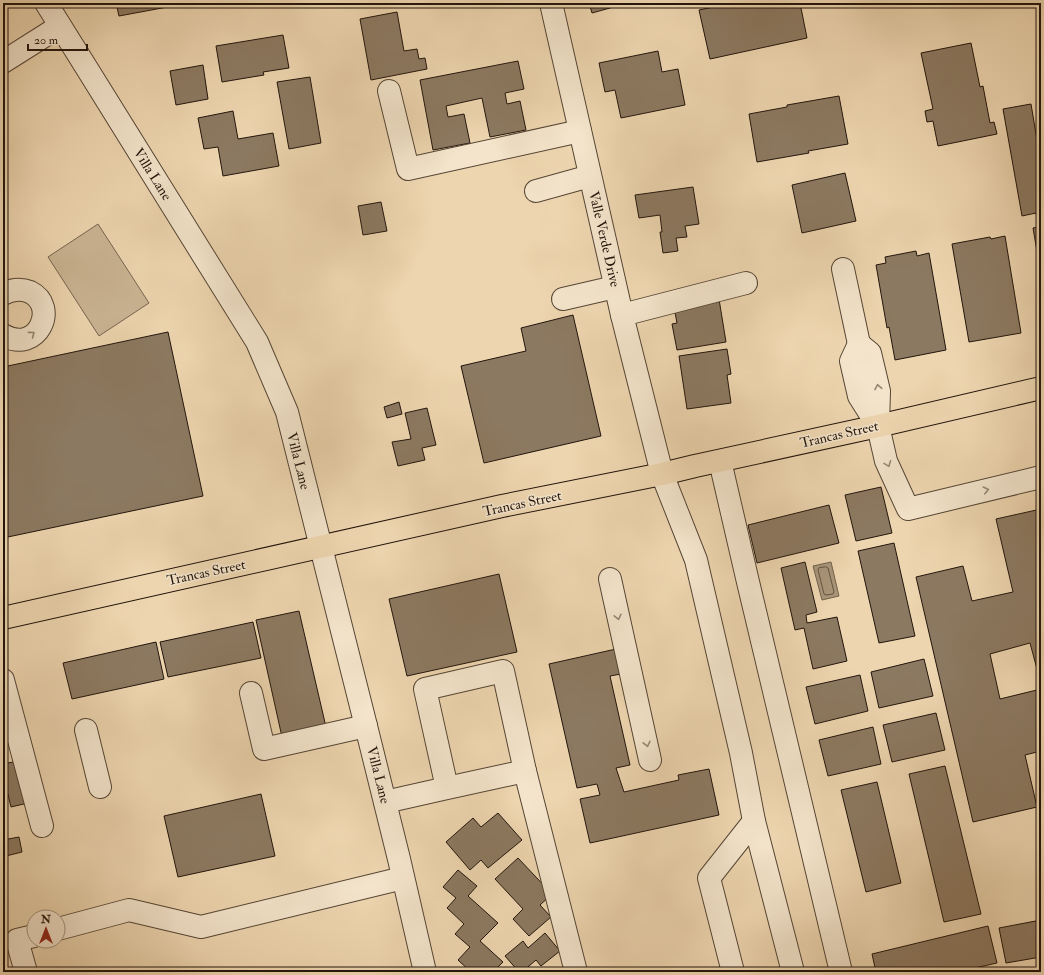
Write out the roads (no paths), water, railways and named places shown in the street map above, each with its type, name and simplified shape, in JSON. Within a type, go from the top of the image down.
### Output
[{"type":"main road","name":"Trancas Street","points":[[3,618],[502,506],[662,474],[1041,388]]},
{"type":"street","name":"Villa Lane","points":[[46,3],[257,342],[287,412],[322,546],[426,972]]},
{"type":"street","name":"Valle Verde Drive","points":[[551,3],[615,287],[662,474],[696,560],[741,753],[754,821],[793,972]]},
{"type":"street","points":[[3,62],[60,26]]},
{"type":"street","points":[[389,91],[408,169],[580,131]]},
{"type":"street","points":[[536,191],[590,176]]},
{"type":"street","points":[[843,270],[859,344],[870,353],[879,391],[878,426],[886,461],[908,509],[1041,477]]},
{"type":"street","points":[[622,315],[746,283]]},
{"type":"street","points":[[563,300],[615,287]]},
{"type":"street","points":[[3,294],[17,289],[25,290],[38,299],[44,314],[39,329],[34,335],[26,339],[19,340],[11,339],[3,335]]},
{"type":"street","points":[[720,461],[841,972]]},
{"type":"street","points":[[610,578],[650,760]]},
{"type":"street","points":[[447,788],[425,688],[503,671],[525,771],[576,972]]},
{"type":"street","points":[[3,680],[42,826]]},
{"type":"street","points":[[251,693],[264,749],[366,726]]},
{"type":"street","points":[[86,730],[100,787]]},
{"type":"street","points":[[385,802],[525,771]]},
{"type":"street","points":[[733,972],[709,878],[754,821]]},
{"type":"street","points":[[66,927],[129,910],[201,927],[404,878]]},
{"type":"street","points":[[26,938],[16,940],[26,972]]},
{"type":"water","points":[[831,562],[839,596],[822,600],[813,566]]}]
